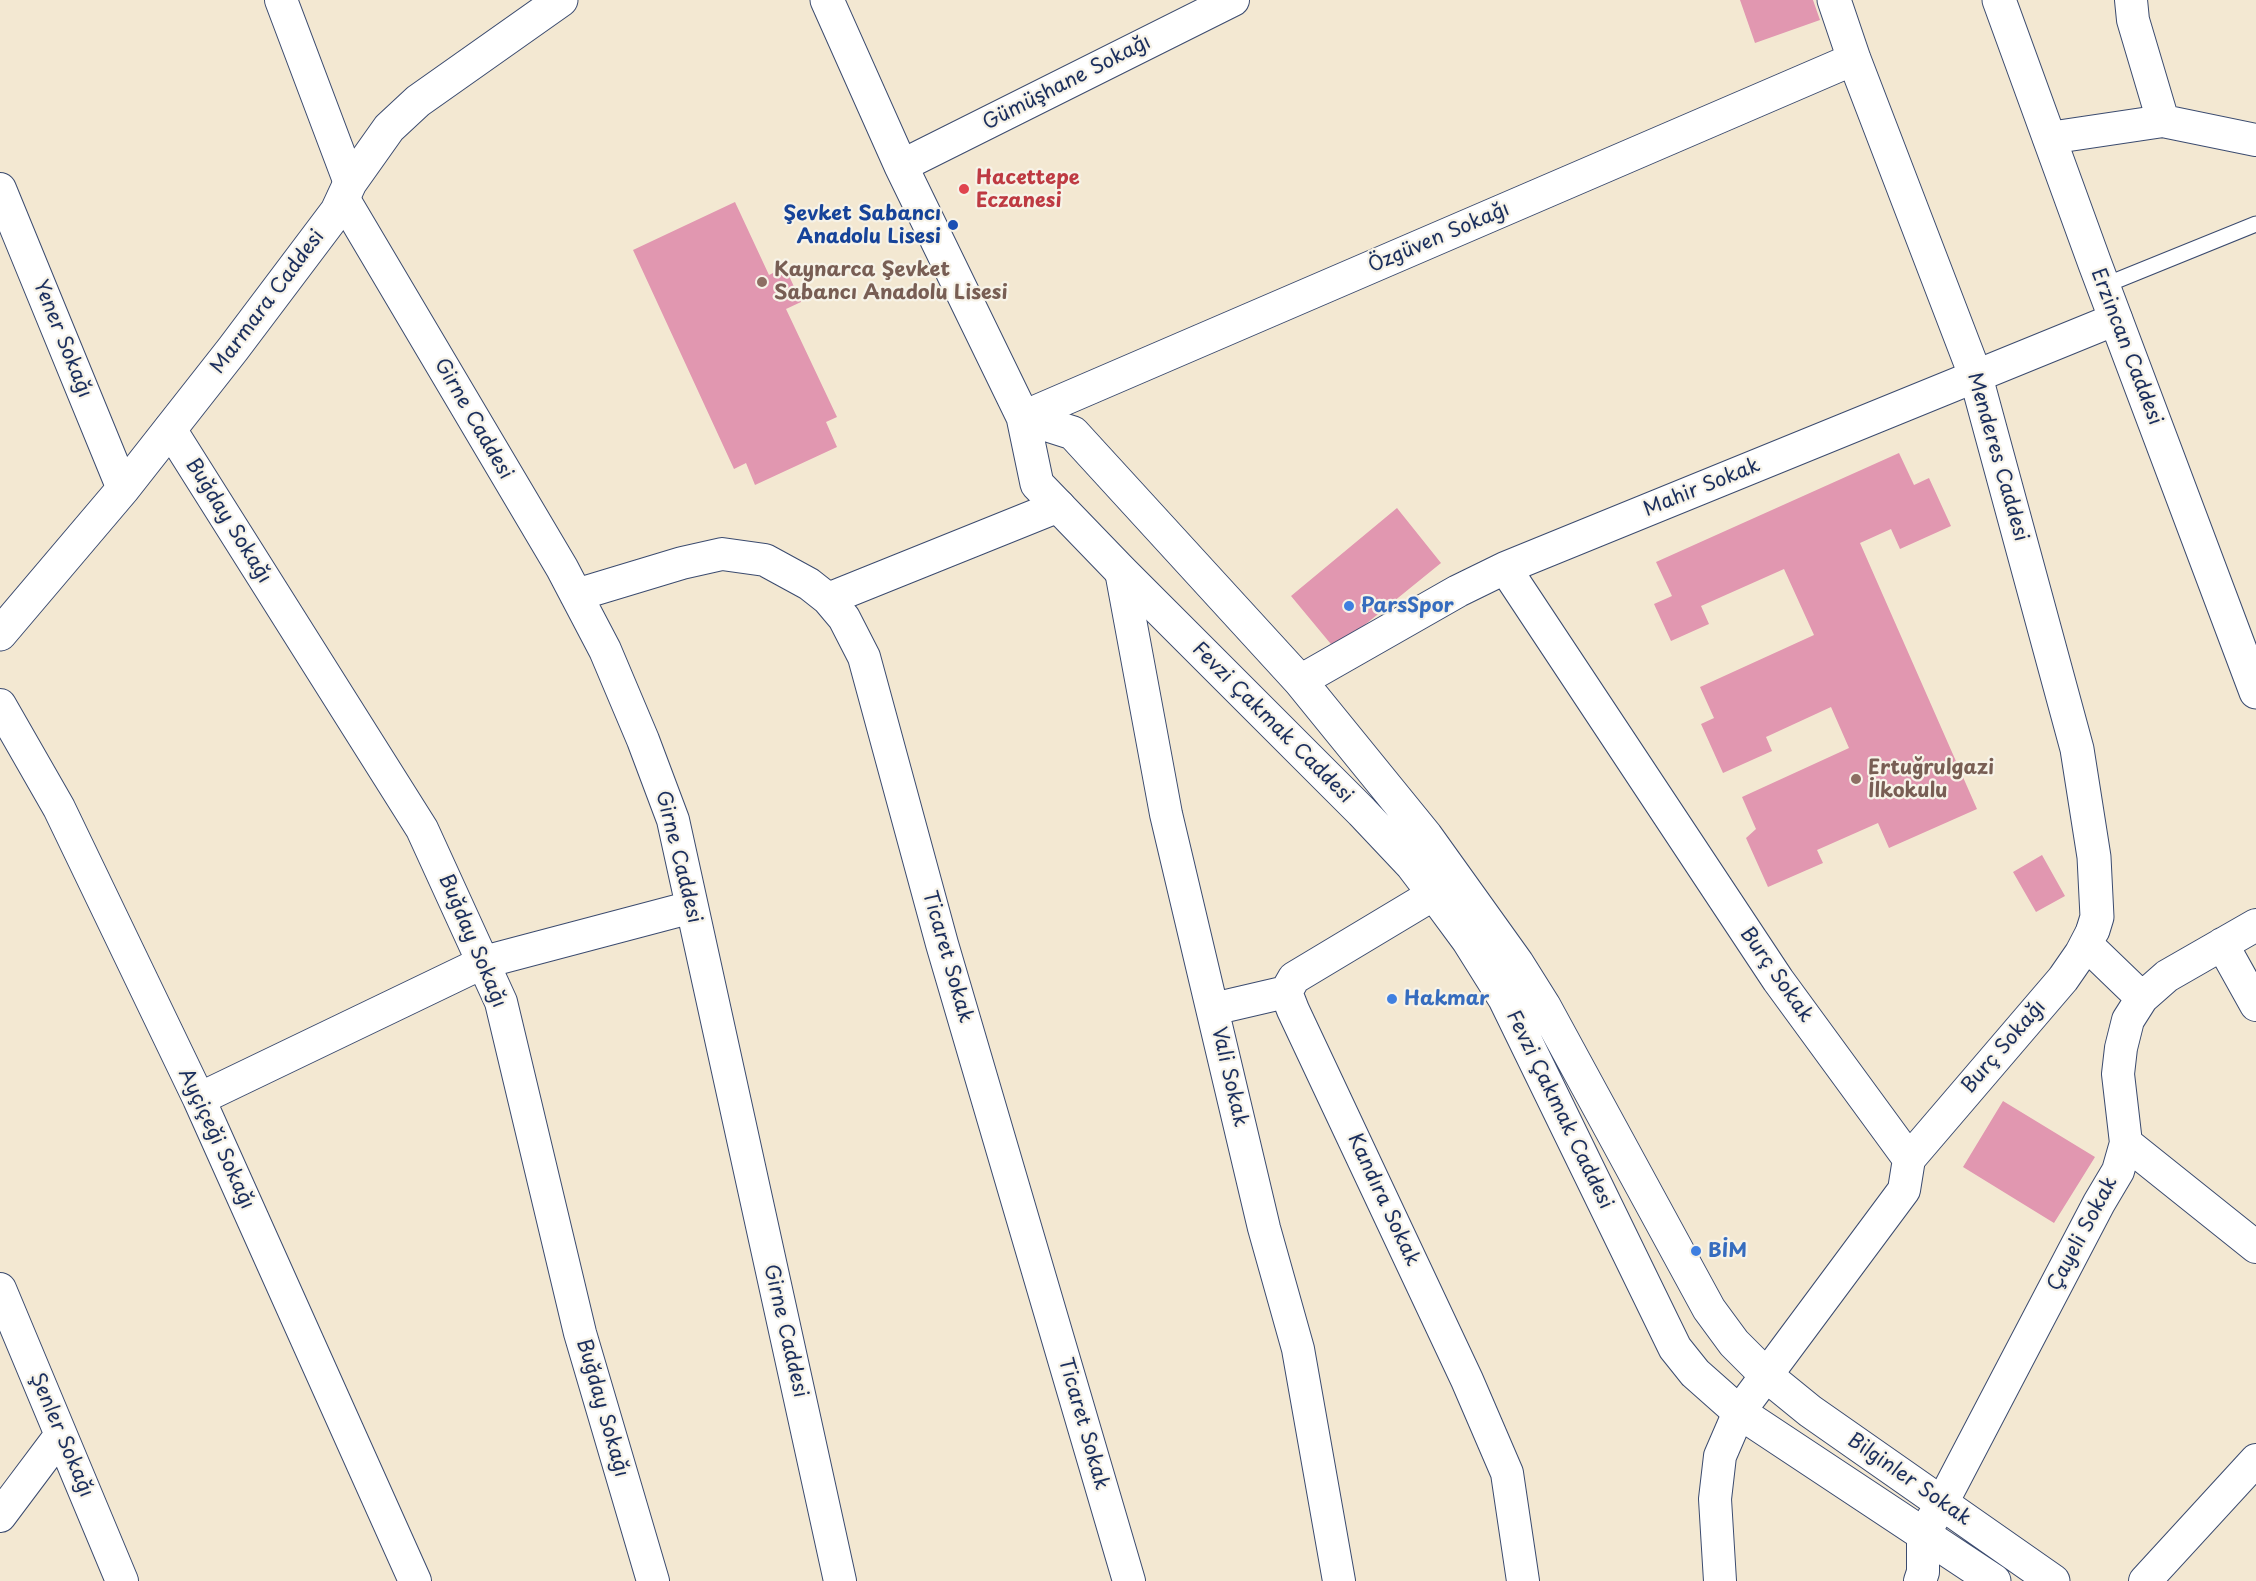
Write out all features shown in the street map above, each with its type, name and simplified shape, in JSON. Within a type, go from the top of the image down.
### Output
[{"type":"street","name":"Girne Caddesi","points":[[281,0],[346,190],[562,568],[604,650],[644,740],[673,820],[840,1581]]},
{"type":"street","name":"Marmara Caddesi","points":[[0,634],[123,489],[170,429],[330,220],[346,190],[389,128],[418,101],[561,0]]},
{"type":"street","name":"Fevzi Çakmak Caddesi","points":[[827,0],[901,166],[1023,417],[1037,484],[1121,572],[1362,812],[1412,865],[1434,894],[1468,940],[1505,999],[1675,1348],[1695,1373],[1739,1412]]},
{"type":"street","name":"Gümüşhane Sokağı","points":[[901,166],[1233,0]]},
{"type":"street","name":"Menderes Caddesi","points":[[1834,0],[1854,59],[1976,377],[2078,748],[2095,868],[2097,917],[2089,937]]},
{"type":"street","name":"Erzincan Caddesi","points":[[1999,0],[2103,286],[2256,692]]},
{"type":"street","points":[[2132,0],[2133,20],[2163,121]]},
{"type":"street","name":"Özgüven Sokağı","points":[[1023,417],[1854,59]]},
{"type":"street","points":[[2049,138],[2163,121],[2256,140]]},
{"type":"street","name":"Yener Sokağı","points":[[0,189],[123,489]]},
{"type":"street","name":"Mahir Sokak","points":[[1300,681],[1458,591],[1505,568],[2116,320]]},
{"type":"street","name":"Fevzi Çakmak Caddesi","points":[[1023,417],[1073,433],[1300,681],[1426,836],[1517,963],[1544,1005],[1709,1308],[1734,1343],[1767,1376]]},
{"type":"street","name":"Buğday Sokağı","points":[[170,429],[422,829],[501,1002],[580,1333],[653,1581]]},
{"type":"street","points":[[828,599],[1059,506]]},
{"type":"street","name":"Ticaret Sokak","points":[[576,596],[682,563],[722,554],[765,560],[809,584],[828,599],[844,618],[864,657],[942,944],[1129,1581]]},
{"type":"street","name":"Burç Sokak","points":[[1505,568],[1778,980],[1909,1159]]},
{"type":"street","name":"Vali Sokak","points":[[1121,572],[1166,813],[1264,1228],[1298,1348],[1339,1581]]},
{"type":"street","name":"Ayçiçeği Sokağı","points":[[0,705],[59,808],[199,1099],[415,1581]]},
{"type":"street","points":[[1213,1009],[1286,992],[1294,978],[1434,894]]},
{"type":"street","points":[[199,1099],[484,962],[692,907]]},
{"type":"street","name":"Çayeli Sokak","points":[[1923,1535],[2118,1171],[2126,1143],[2121,1111],[2119,1065],[2128,1020],[2142,998],[2167,976],[2256,925]]},
{"type":"street","points":[[2089,937],[2142,998]]},
{"type":"street","name":"Burç Sokağı","points":[[1909,1159],[2063,979],[2089,937]]},
{"type":"street","points":[[2222,944],[2256,1005]]},
{"type":"street","name":"Kandıra Sokak","points":[[1286,992],[1508,1473],[1523,1581]]},
{"type":"street","points":[[2126,1143],[2256,1247]]},
{"type":"street","points":[[1720,1581],[1714,1499],[1720,1456],[1739,1412],[1904,1190],[1909,1159]]},
{"type":"street","name":"Şenler Sokağı","points":[[0,1289],[122,1581]]},
{"type":"street","name":"Bilginler Sokak","points":[[1767,1376],[1856,1445],[2053,1581]]},
{"type":"street","name":"Bilginler Sokak","points":[[1739,1412],[1994,1581]]},
{"type":"street","points":[[0,1516],[60,1436]]},
{"type":"street","points":[[2145,1581],[2256,1460]]},
{"type":"street","points":[[1920,1581],[1923,1572],[1923,1535]]},
{"type":"lane","points":[[2103,286],[2256,224]]},
{"type":"building","points":[[1740,0],[1813,0],[1820,20],[1755,43]]},
{"type":"building","points":[[735,202],[769,275],[785,267],[801,302],[786,309],[837,417],[826,422],[837,447],[755,485],[746,463],[734,469],[633,250]]},
{"type":"building","points":[[1899,453],[1914,485],[1929,478],[1951,526],[1900,549],[1891,529],[1860,543],[1977,809],[1889,848],[1878,823],[1817,850],[1823,863],[1768,887],[1746,838],[1756,829],[1742,797],[1849,748],[1831,707],[1766,737],[1772,751],[1723,773],[1701,724],[1714,718],[1700,687],[1814,635],[1784,569],[1701,606],[1709,624],[1671,641],[1654,604],[1672,596],[1656,562]]},
{"type":"building","points":[[1397,508],[1441,563],[1335,649],[1291,596]]},
{"type":"building","points":[[2042,855],[2065,896],[2036,912],[2013,872]]},
{"type":"building","points":[[2003,1101],[2095,1157],[2054,1223],[1963,1167]]},
{"type":"place","name":"Hacettepe Eczanesi","points":[[964,189]]},
{"type":"place","name":"Şevket Sabancı Anadolu Lisesi","points":[[953,225]]},
{"type":"place","name":"Kaynarca Şevket Sabancı Anadolu Lisesi","points":[[762,282]]},
{"type":"place","name":"ParsSpor","points":[[1349,606]]},
{"type":"place","name":"Ertuğrulgazi İlkokulu","points":[[1856,779]]},
{"type":"place","name":"Hakmar","points":[[1392,999]]},
{"type":"place","name":"BİM","points":[[1696,1251]]}]
